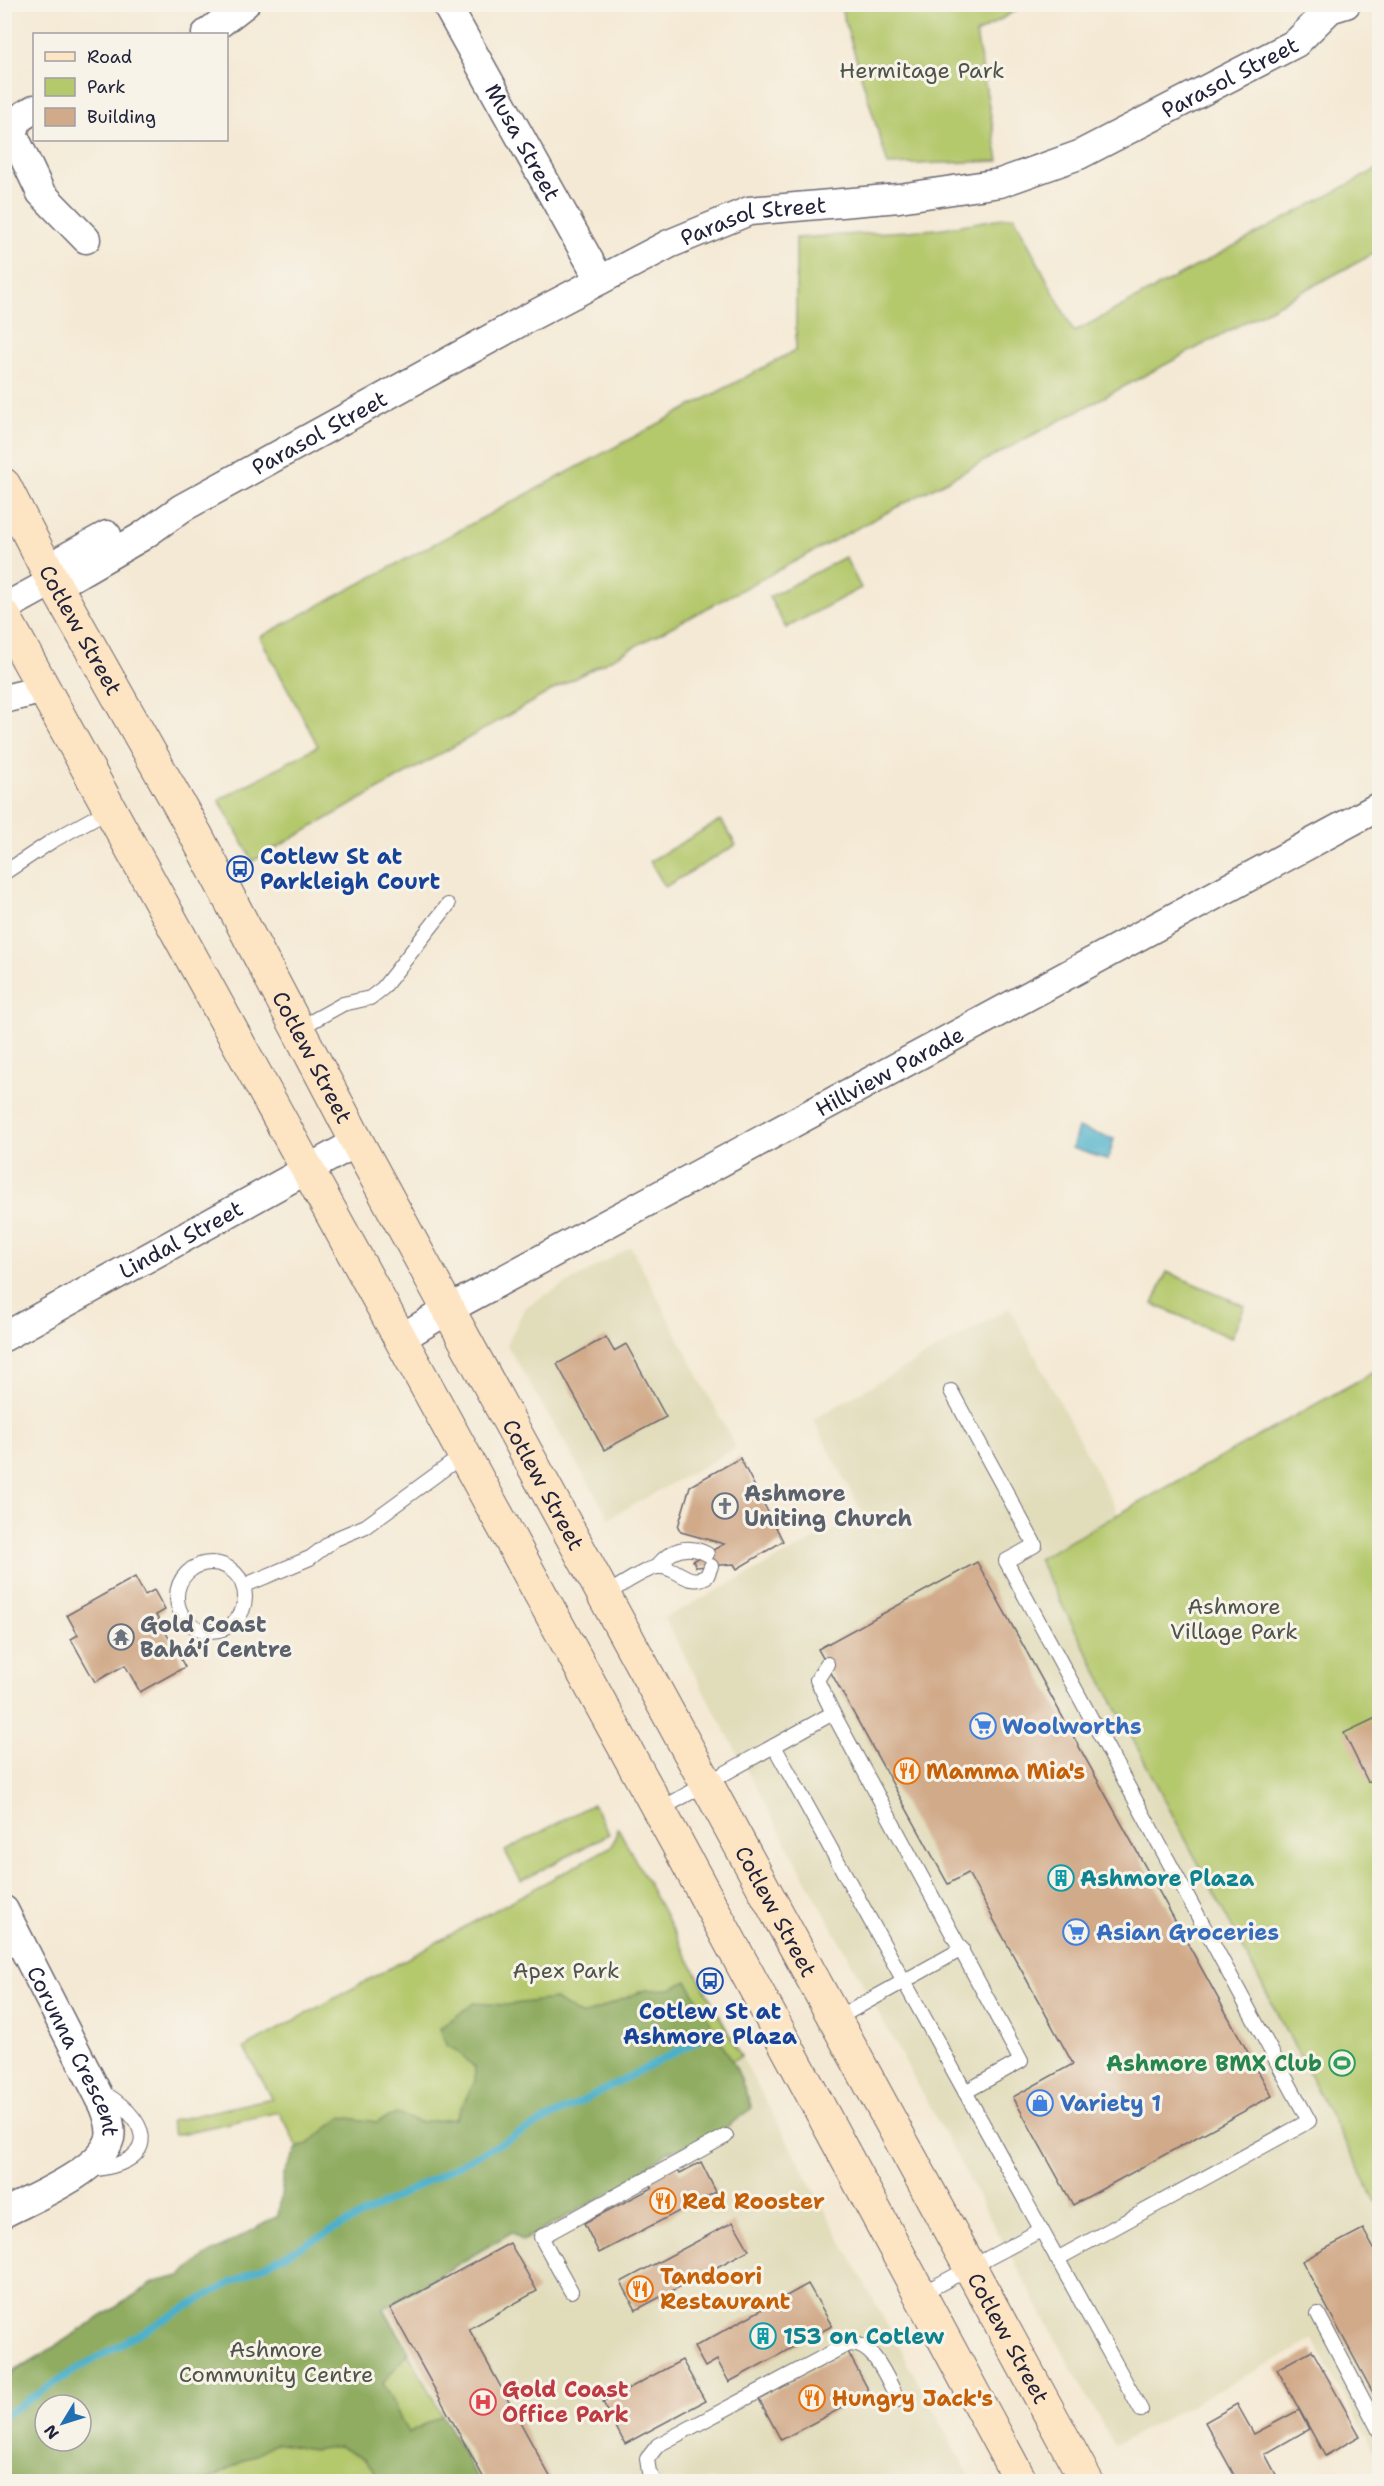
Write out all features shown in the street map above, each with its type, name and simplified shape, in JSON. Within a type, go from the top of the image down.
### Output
[{"type":"main road","name":"Cotlew Street","points":[[4,486],[53,580],[195,833],[357,1142],[1087,2481]]},
{"type":"main road","points":[[4,615],[659,1810],[1021,2481]]},
{"type":"street","points":[[207,33],[245,4]]},
{"type":"street","name":"Musa Street","points":[[446,4],[600,280]]},
{"type":"street","name":"Parasol Street","points":[[4,608],[53,580],[63,559],[129,523],[182,508],[669,244],[749,211],[899,198],[1000,183],[1079,155],[1296,43],[1335,6]]},
{"type":"street","points":[[33,110],[18,119],[13,134],[40,194],[86,239]]},
{"type":"street","points":[[4,699],[45,689]]},
{"type":"street","name":"Hillview Parade","points":[[400,1339],[449,1309],[1380,806]]},
{"type":"street","name":"Lindal Street","points":[[4,1336],[357,1142]]},
{"type":"street","name":"Corunna Crescent","points":[[4,1911],[94,2087],[108,2118],[110,2139],[101,2154],[84,2171],[4,2213]]},
{"type":"lane","points":[[4,873],[52,841],[110,809]]},
{"type":"lane","points":[[298,1029],[343,1004],[370,998],[383,988],[448,905]]},
{"type":"lane","points":[[951,1391],[1035,1545],[1006,1561],[1309,2121],[1057,2259]]},
{"type":"lane","points":[[243,1586],[310,1558],[335,1539],[366,1526],[463,1455]]},
{"type":"lane","points":[[605,1595],[657,1566],[665,1557],[683,1548],[709,1560],[707,1576],[694,1580],[688,1580],[670,1568],[657,1566]]},
{"type":"lane","points":[[219,1564],[229,1569],[243,1586],[243,1607],[238,1618],[224,1629],[213,1632],[196,1628],[186,1621],[179,1610],[177,1598],[179,1586],[188,1572],[199,1566],[219,1564]]},
{"type":"lane","points":[[827,1664],[817,1680],[833,1713],[1021,2061],[965,2092]]},
{"type":"lane","points":[[659,1810],[833,1713]]},
{"type":"lane","points":[[774,1746],[1142,2410]]},
{"type":"lane","points":[[836,2019],[962,1949]]},
{"type":"lane","points":[[571,2291],[540,2237],[726,2136]]},
{"type":"lane","points":[[919,2295],[1041,2230]]},
{"type":"lane","points":[[1318,2314],[1380,2432]]},
{"type":"lane","points":[[655,2481],[649,2472],[647,2458],[658,2445],[846,2345],[860,2345],[868,2350],[898,2400]]},
{"type":"shaded area","points":[[631,1247],[736,1448],[609,1518],[507,1345],[525,1307]]},
{"type":"shaded area","points":[[1010,1308],[1119,1515],[1038,1560],[1379,2207],[1379,2461],[1313,2340],[1114,2446],[664,1618],[863,1515],[813,1419]]},
{"type":"shaded area","points":[[741,2056],[972,2481],[478,2481],[359,2265]]},
{"type":"green space","name":"Hermitage Park","points":[[840,5],[1025,5],[976,34],[999,161],[888,165]]},
{"type":"green space","points":[[1379,168],[1379,251],[549,692],[253,861],[219,800],[318,746],[260,637],[796,350],[796,238],[938,229],[1014,216],[1074,332]]},
{"type":"green space","points":[[845,557],[861,588],[786,628],[769,597]]},
{"type":"green space","points":[[721,820],[736,845],[665,887],[650,861]]},
{"type":"green space","points":[[1167,1272],[1245,1306],[1231,1338],[1153,1304]]},
{"type":"green space","name":"Ashmore Village Park","points":[[1379,1369],[1379,2207],[1038,1559]]},
{"type":"green space","points":[[593,1804],[609,1834],[521,1881],[505,1851]]},
{"type":"green space","name":"Apex Park","points":[[618,1828],[741,2056],[359,2264],[478,2481],[5,2482],[5,2375],[326,2199],[279,2112],[174,2135],[170,2121],[272,2098],[244,2048],[612,1846]]},
{"type":"green space","name":"Ashmore Community Centre","points":[[687,1981],[737,2070],[752,2108],[703,2144],[668,2151],[620,2187],[522,2241],[512,2232],[383,2309],[409,2351],[383,2383],[408,2433],[442,2415],[479,2481],[381,2481],[365,2460],[339,2446],[312,2450],[276,2443],[206,2481],[5,2481],[4,2379],[155,2282],[181,2276],[204,2257],[278,2216],[284,2174],[297,2148],[306,2145],[342,2117],[376,2122],[396,2114],[419,2122],[455,2119],[475,2081],[475,2068],[459,2052],[446,2045],[440,2028],[474,2003],[505,2005],[555,1999],[582,2016],[645,1990],[671,1989]]},
{"type":"water","points":[[1078,1128],[1114,1139],[1108,1160],[1072,1148]]},
{"type":"building","points":[[606,1337],[614,1351],[626,1344],[666,1417],[604,1450],[557,1364]]},
{"type":"building","name":"Ashmore Uniting Church","points":[[740,1458],[783,1541],[737,1569],[734,1564],[696,1567],[693,1561],[724,1544],[681,1532],[678,1527],[690,1486]]},
{"type":"building","name":"Ashmore Plaza","points":[[977,1562],[1272,2096],[1073,2205],[1013,2097],[1073,2064],[968,1873],[948,1884],[818,1649]]},
{"type":"building","name":"Gold Coast Bahá'í Centre","points":[[135,1577],[145,1595],[154,1590],[165,1610],[156,1615],[185,1667],[140,1692],[125,1665],[95,1682],[71,1639],[78,1635],[67,1615]]},
{"type":"building","points":[[1380,1716],[1380,1776],[1368,1782],[1344,1733]]},
{"type":"building","points":[[672,2159],[680,2173],[701,2162],[716,2192],[599,2253],[584,2223],[652,2188],[644,2173]]},
{"type":"building","points":[[733,2222],[749,2250],[636,2310],[621,2282]]},
{"type":"building","points":[[1363,2229],[1380,2260],[1380,2406],[1302,2261]]},
{"type":"building","points":[[510,2243],[537,2291],[469,2329],[553,2482],[486,2482],[390,2308]]},
{"type":"building","name":"153 on Cotlew","points":[[808,2284],[832,2326],[729,2382],[717,2360],[705,2367],[694,2347]]},
{"type":"building","points":[[1312,2350],[1360,2436],[1325,2456],[1277,2369]]},
{"type":"building","points":[[848,2352],[870,2393],[781,2440],[759,2399]]},
{"type":"building","points":[[682,2360],[705,2401],[625,2444],[603,2402]]},
{"type":"building","points":[[1237,2404],[1254,2434],[1299,2410],[1309,2429],[1265,2454],[1280,2482],[1238,2482],[1205,2422]]},
{"type":"waterway","points":[[4,2416],[75,2370],[206,2296],[717,2031]]},
{"type":"place","name":"Cotlew St at Parkleigh Court","points":[[240,869]]},
{"type":"place","name":"Ashmore Uniting Church","points":[[725,1506]]},
{"type":"place","name":"Gold Coast Bahá'í Centre","points":[[121,1637]]},
{"type":"place","name":"Woolworths","points":[[983,1726]]},
{"type":"place","name":"Mamma Mia's","points":[[907,1771]]},
{"type":"place","name":"Ashmore Plaza","points":[[1061,1878]]},
{"type":"place","name":"Asian Groceries","points":[[1076,1932]]},
{"type":"place","name":"Cotlew St at Ashmore Plaza","points":[[710,1981]]},
{"type":"place","name":"Ashmore BMX Club","points":[[1342,2063]]},
{"type":"place","name":"Variety 1","points":[[1040,2103]]},
{"type":"place","name":"Red Rooster","points":[[663,2201]]},
{"type":"place","name":"Tandoori Restaurant","points":[[640,2289]]},
{"type":"place","name":"153 on Cotlew","points":[[763,2336]]},
{"type":"place","name":"Hungry Jack's","points":[[812,2398]]},
{"type":"place","name":"Gold Coast Office Park","points":[[483,2402]]}]
